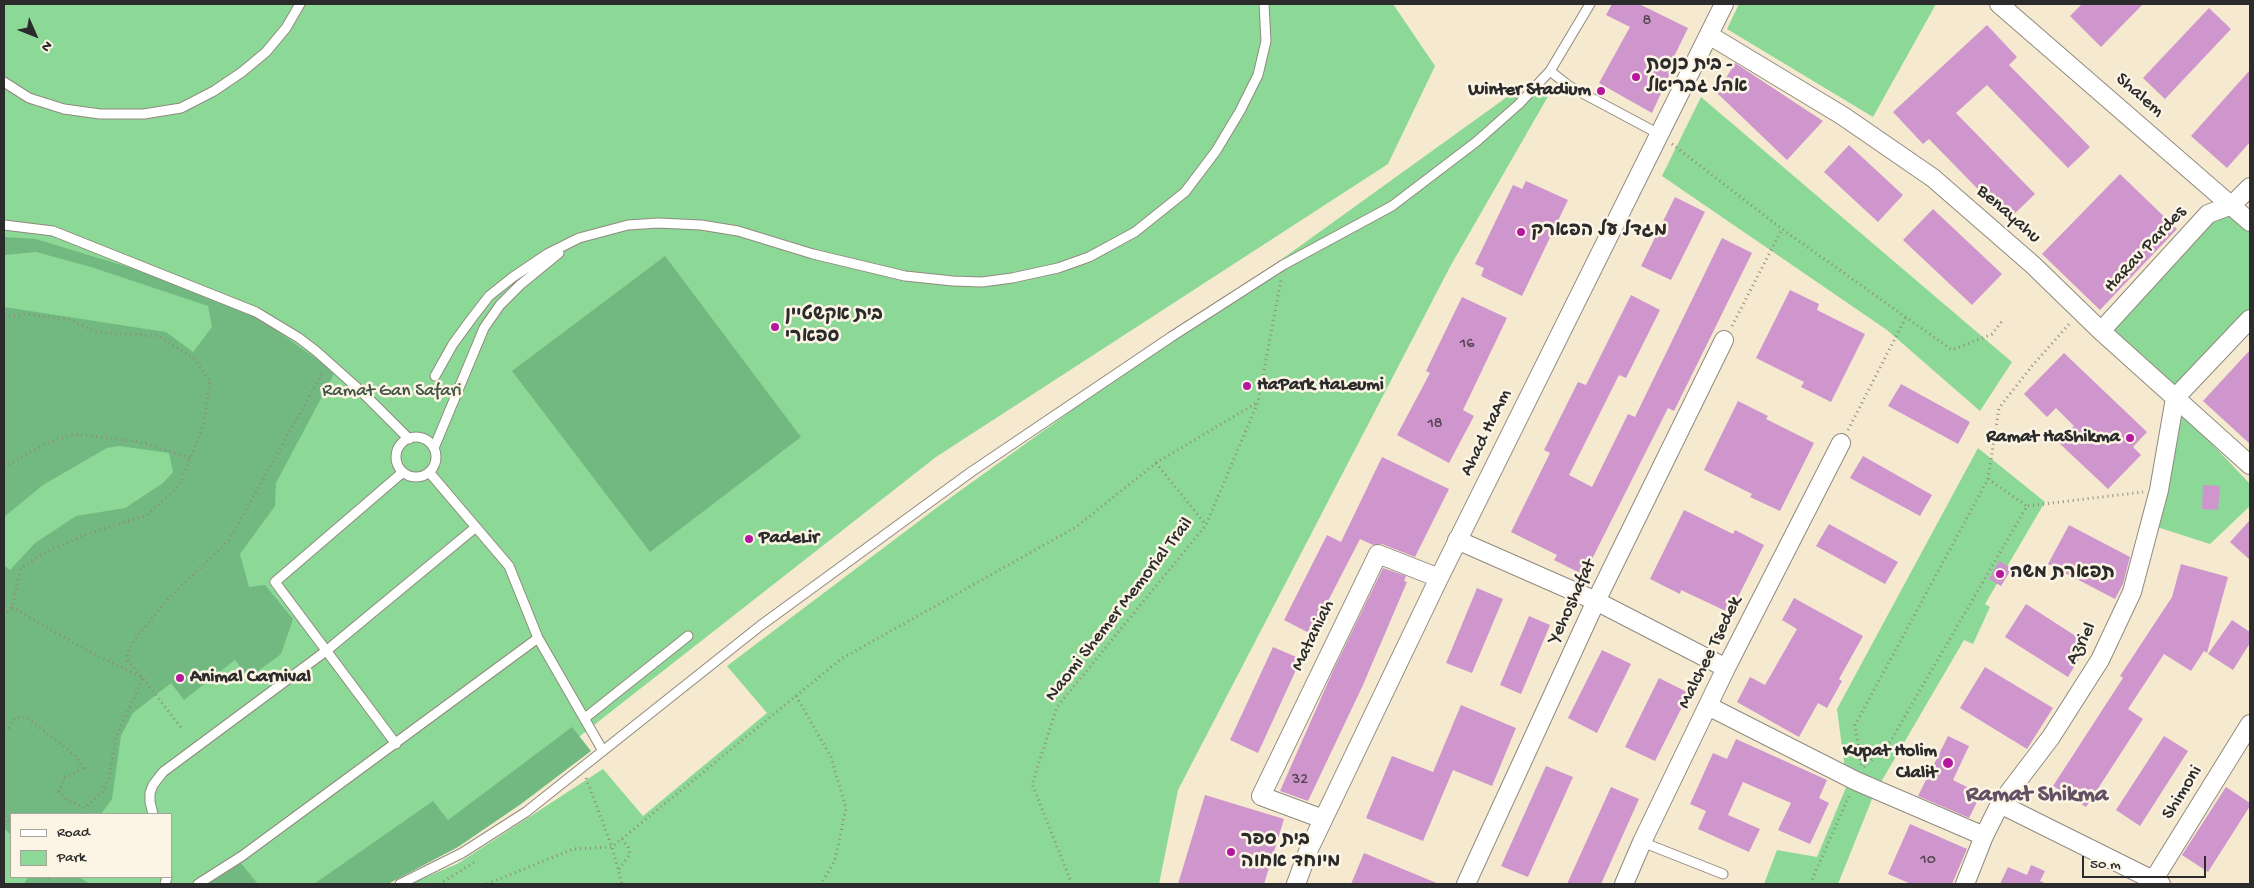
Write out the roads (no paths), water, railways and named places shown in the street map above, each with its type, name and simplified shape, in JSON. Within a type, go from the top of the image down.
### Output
[{"type":"street","name":"Ahad HaAm","points":[[1296,884],[1309,849],[1438,578],[1724,4]]},
{"type":"street","name":"Shalem","points":[[1999,4],[2250,222]]},
{"type":"street","name":"Benayahu","points":[[1709,35],[1843,116],[1933,178],[2033,265],[2101,331],[2250,465]]},
{"type":"street","name":"HaRav Pardes","points":[[2101,331],[2208,214],[2232,205],[2250,188]]},
{"type":"street","points":[[2175,398],[2250,319]]},
{"type":"street","name":"Yehoshafat","points":[[1466,884],[1596,601],[1724,340]]},
{"type":"street","name":"Azriel","points":[[1965,884],[1984,836],[2000,804],[2051,737],[2100,660],[2132,592],[2159,490],[2175,398]]},
{"type":"street","name":"Malchee Tsedek","points":[[1624,884],[1642,842],[1726,668],[1841,443]]},
{"type":"street","points":[[1457,540],[1596,601],[1726,668]]},
{"type":"street","name":"Mataniah","points":[[1323,819],[1261,796],[1378,554],[1438,578]]},
{"type":"street","points":[[1708,706],[1856,781],[1984,836]]},
{"type":"street","name":"Shimoni","points":[[2155,883],[2250,724]]},
{"type":"street","points":[[2000,804],[2155,883]]},
{"type":"lane","points":[[4,82],[29,98],[64,109],[100,114],[144,114],[181,108],[214,91],[242,72],[266,52],[286,28],[300,4]]},
{"type":"lane","points":[[435,376],[453,344],[489,296],[513,277],[547,254],[579,238],[628,225],[658,223],[700,225],[738,231],[813,254],[906,276],[982,282],[1058,268],[1089,257],[1135,232],[1185,192],[1216,151],[1240,111],[1258,75],[1266,42],[1264,4]]},
{"type":"lane","points":[[400,884],[462,853],[526,812],[760,626],[971,472],[1171,337],[1283,265],[1392,206],[1476,142],[1519,104],[1550,71],[1590,4]]},
{"type":"lane","points":[[1550,71],[1569,86],[1659,134]]},
{"type":"lane","points":[[4,225],[53,232],[256,312],[300,338],[409,438]]},
{"type":"lane","points":[[434,448],[422,438],[409,438],[403,442],[396,453],[398,466],[403,472],[413,477],[420,477],[430,472],[436,458],[434,448],[484,328],[500,305],[520,285],[579,238]]},
{"type":"lane","points":[[396,744],[275,582],[403,472]]},
{"type":"lane","points":[[430,472],[509,566],[538,638],[564,687],[585,718],[603,752]]},
{"type":"lane","points":[[153,813],[150,793],[153,785],[163,772],[326,651],[476,527]]},
{"type":"lane","points":[[585,718],[688,636]]},
{"type":"lane","points":[[198,884],[242,856],[538,638]]},
{"type":"lane","points":[[1642,842],[1723,874]]},
{"type":"place","name":"בית כנסת - אהל גבריאל","points":[[1636,77]]},
{"type":"place","name":"Winter Stadium","points":[[1601,91]]},
{"type":"place","name":"מגדל על הפארק","points":[[1521,232]]},
{"type":"place","name":"בית אקשטיין ספארי","points":[[775,327]]},
{"type":"place","name":"HaPark HaLeumi","points":[[1247,386]]},
{"type":"place","name":"Ramat HaShikma","points":[[2130,438]]},
{"type":"place","name":"PadeLir","points":[[749,539]]},
{"type":"place","name":"תפארת משה","points":[[2000,574]]},
{"type":"place","name":"Animal Carnival","points":[[180,678]]},
{"type":"place","name":"Kupat Holim Clalit","points":[[1948,763]]},
{"type":"place","name":"בית ספר מיוחד אחוה","points":[[1231,852]]},
{"type":"district","name":"Ramat Shikma","points":[[2037,796]]},
{"type":"park label","name":"Ramat Gan Safari","points":[[392,392]]}]
